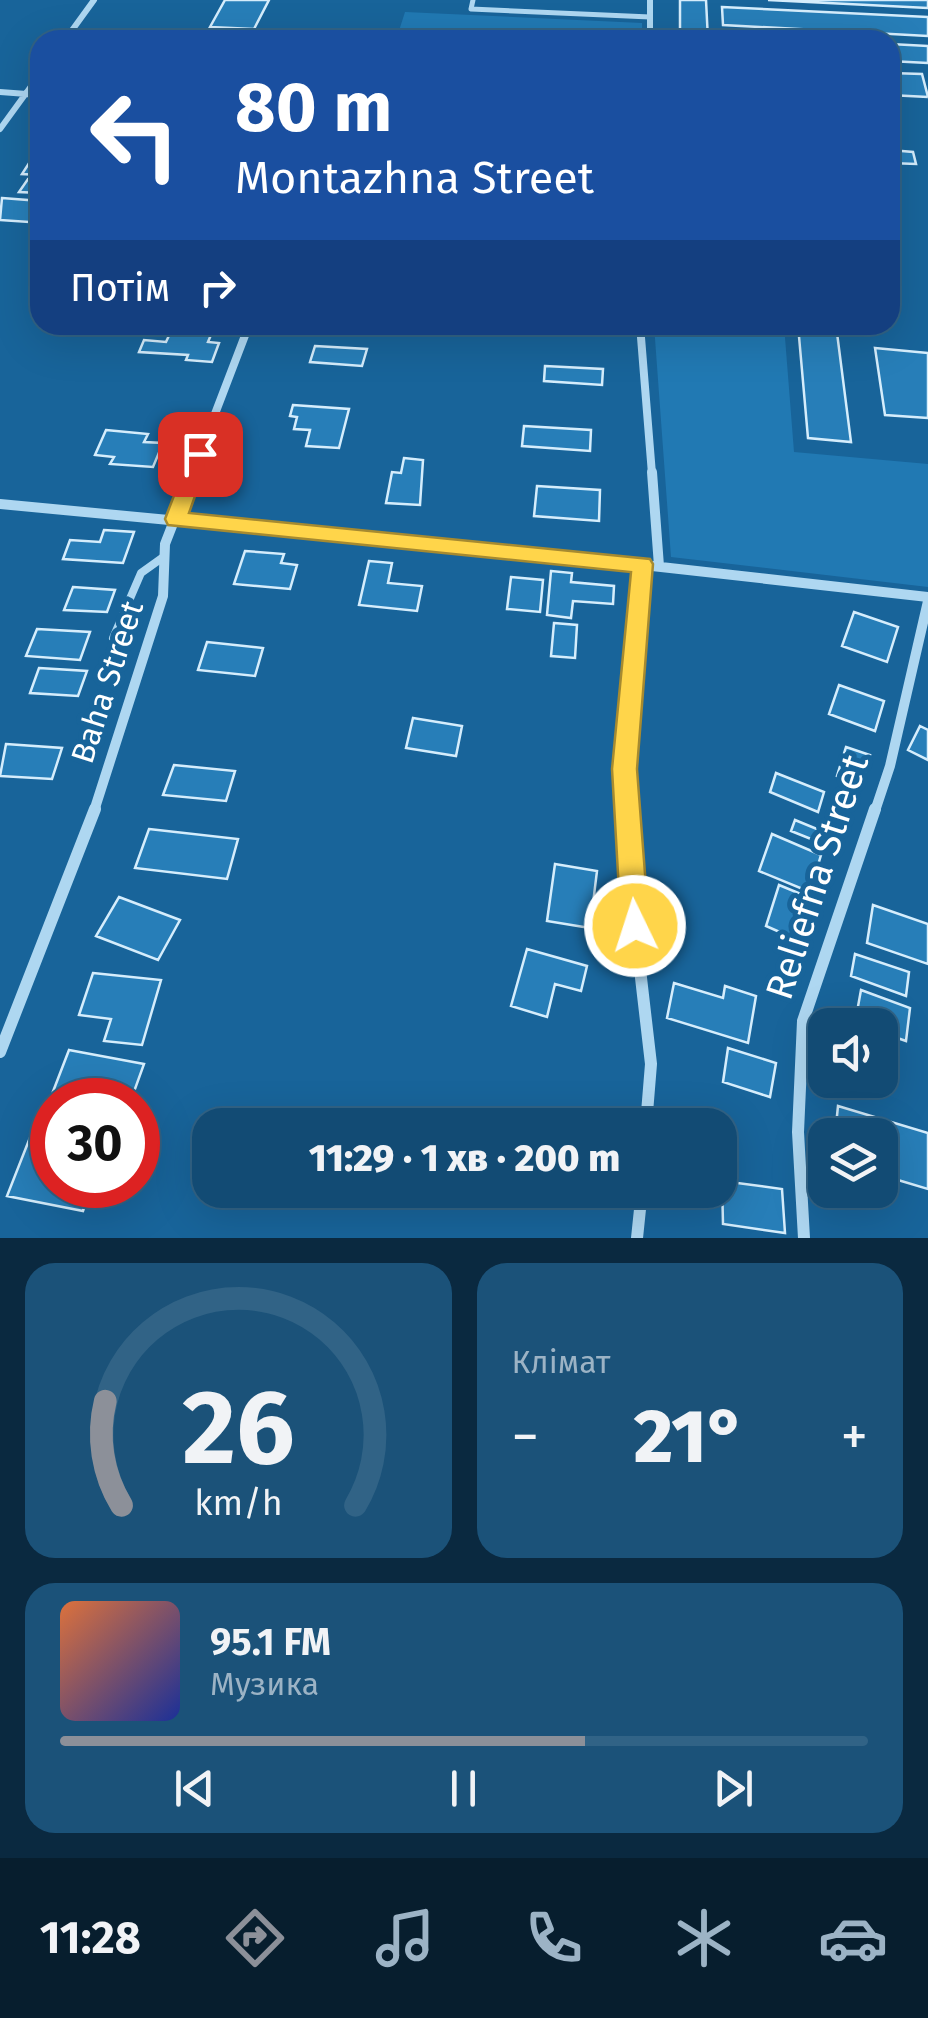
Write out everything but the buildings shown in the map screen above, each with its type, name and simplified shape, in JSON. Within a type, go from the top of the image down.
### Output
[{"type":"street","points":[[72,30],[94,0]]},
{"type":"street","points":[[650,0],[650,30]]},
{"type":"street","points":[[0,129],[30,88]]},
{"type":"street","points":[[0,92],[30,94]]},
{"type":"street","name":"Baha Street","points":[[0,1052],[80,855],[163,596],[162,558],[245,335]]},
{"type":"street","points":[[641,335],[658,566]]},
{"type":"street","points":[[0,504],[642,564],[928,599]]},
{"type":"street","points":[[642,564],[625,769],[635,926],[650,1064],[647,1108]]},
{"type":"street","name":"Reliefna Street","points":[[804,1238],[798,1132],[804,1021],[890,766],[928,599]]},
{"type":"street","points":[[637,1238],[640,1208]]},
{"type":"lane","points":[[473,0],[471,9],[650,17]]},
{"type":"lane","points":[[113,638],[141,574],[162,558]]},
{"type":"shaded area","points":[[405,12],[642,23],[642,30],[399,30]]},
{"type":"shaded area","points":[[655,335],[785,335],[794,452],[928,464],[928,587],[671,557]]},
{"type":"route","points":[[200,454],[176,519],[642,564],[625,769],[635,926]]}]
